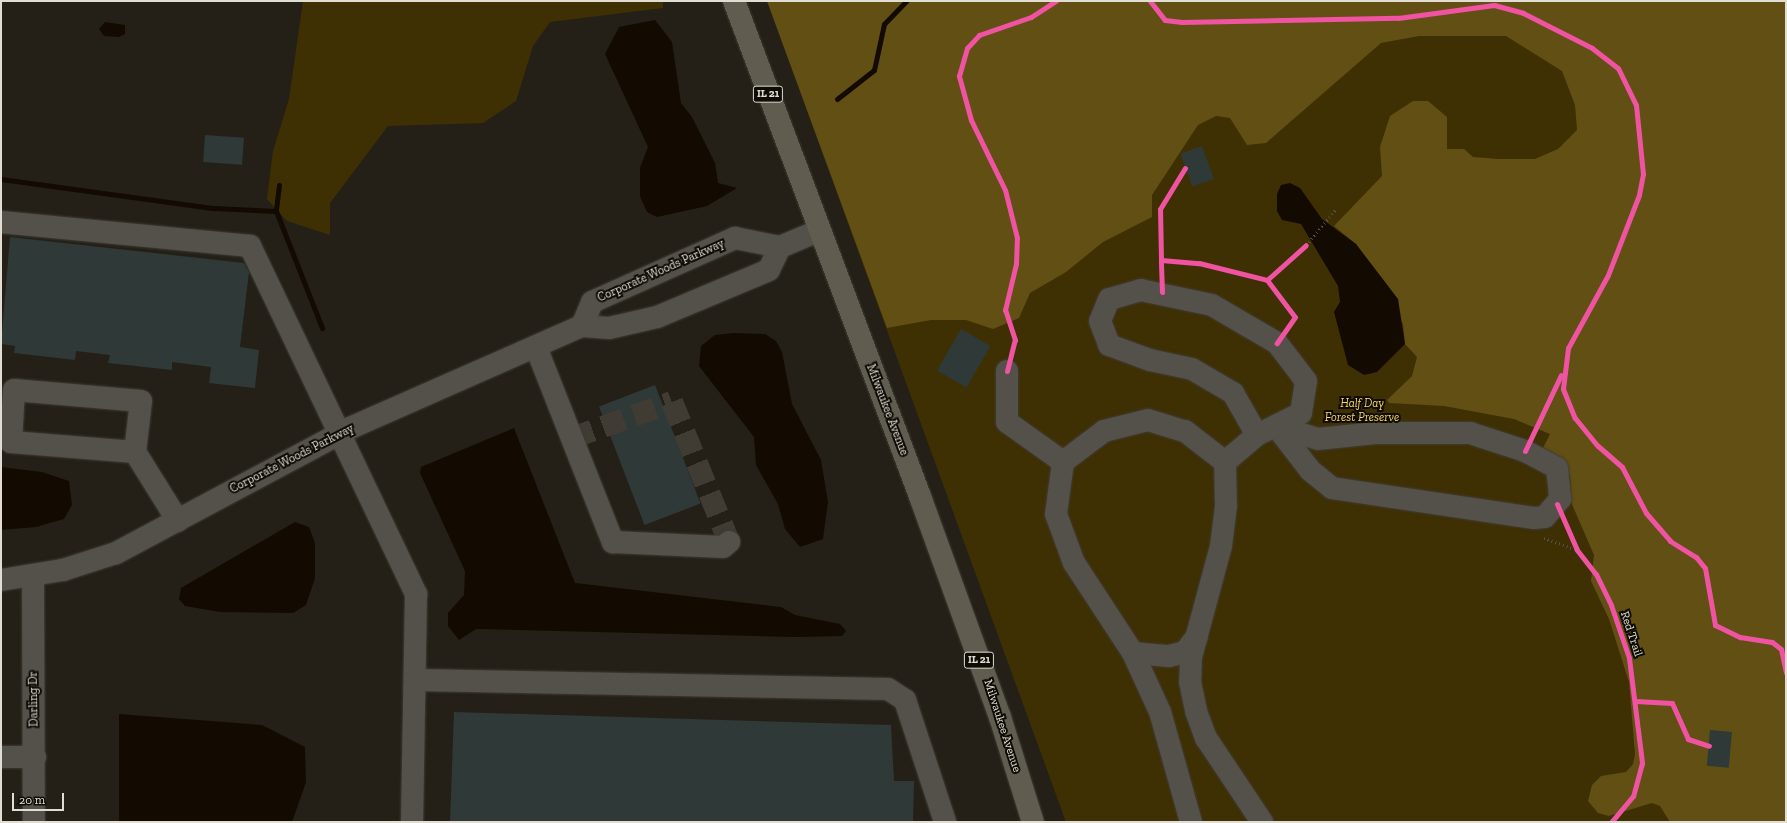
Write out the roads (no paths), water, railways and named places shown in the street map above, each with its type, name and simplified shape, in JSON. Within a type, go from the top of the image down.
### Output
[{"type":"main road","name":"Milwaukee Avenue","points":[[734,1],[818,231],[921,499],[1000,717],[1032,822]]},
{"type":"street","points":[[1,222],[250,246],[338,434],[416,594],[416,680],[412,822]]},
{"type":"street","points":[[780,247],[818,231]]},
{"type":"street","name":"Corporate Woods Parkway","points":[[1,580],[33,576],[116,553],[178,521],[235,487],[338,434],[582,326],[609,328],[657,317],[769,270],[780,247],[735,238],[592,302],[582,326]]},
{"type":"street","points":[[1225,462],[1257,435],[1301,413],[1306,382],[1277,343],[1212,305],[1140,290],[1109,299],[1100,321],[1109,345],[1150,360],[1192,369],[1232,393],[1257,435]]},
{"type":"street","points":[[536,346],[613,542],[724,547],[729,542]]},
{"type":"street","points":[[1007,371],[1007,422],[1063,462]]},
{"type":"street","points":[[135,452],[11,442],[14,390],[141,401],[135,452],[178,521]]},
{"type":"street","points":[[1191,822],[1160,712],[1133,653],[1074,563],[1056,514],[1063,462],[1104,431],[1148,420],[1185,431],[1225,462]]},
{"type":"street","points":[[1276,426],[1318,439],[1376,433],[1470,433],[1525,451],[1557,468],[1560,499],[1545,516],[1534,518],[1332,488],[1310,470],[1276,426]]},
{"type":"street","points":[[1225,462],[1226,506],[1221,546],[1191,657],[1190,682],[1196,711],[1206,738],[1262,822]]},
{"type":"street","name":"Darling Dr","points":[[33,576],[35,757],[34,822]]},
{"type":"street","points":[[1133,653],[1152,657],[1180,654],[1198,635]]},
{"type":"street","points":[[416,680],[888,689],[905,700],[945,822]]},
{"type":"street","points":[[1,757],[35,757]]},
{"type":"waterway","points":[[837,99],[874,70],[884,24],[906,1]]},
{"type":"waterway","points":[[1,179],[214,208],[276,211]]},
{"type":"waterway","points":[[279,185],[276,211],[322,328]]},
{"type":"tunnel","points":[[572,438],[672,402],[729,542]]},
{"type":"park label","name":"Half Day Forest Preserve","points":[[1362,411]]}]
